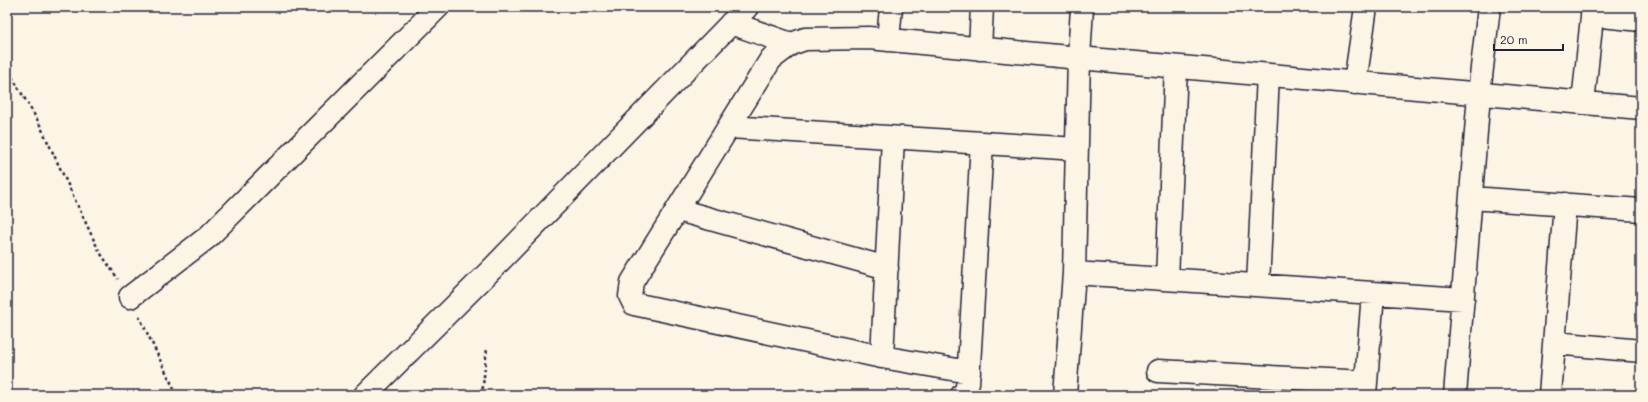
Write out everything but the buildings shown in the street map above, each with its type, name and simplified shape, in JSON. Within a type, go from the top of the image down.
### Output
[{"type":"street","points":[[130,297],[208,237],[438,7]]},
{"type":"street","points":[[365,395],[489,272],[747,7]]},
{"type":"street","points":[[888,40],[891,7]]},
{"type":"street","points":[[980,49],[982,7]]},
{"type":"street","points":[[1065,395],[1074,273],[1079,58],[1082,7]]},
{"type":"street","points":[[1355,83],[1366,7]]},
{"type":"street","points":[[1455,395],[1479,94],[1489,7]]},
{"type":"street","points":[[1582,103],[1592,11],[1641,20]]},
{"type":"street","points":[[731,24],[791,44]]},
{"type":"street","points":[[969,372],[882,357],[634,304],[630,296],[632,282],[772,59],[791,44],[805,39],[869,38],[1641,108]]},
{"type":"street","points":[[1167,279],[1176,67]]},
{"type":"street","points":[[1258,285],[1268,75]]},
{"type":"street","points":[[729,127],[1077,149]]},
{"type":"street","points":[[882,357],[893,138]]},
{"type":"street","points":[[962,395],[966,390],[969,372],[982,143]]},
{"type":"street","points":[[1471,198],[1641,210]]},
{"type":"street","points":[[1550,395],[1565,204]]},
{"type":"street","points":[[678,210],[887,268]]},
{"type":"street","points":[[1074,273],[1463,299]]},
{"type":"street","points":[[1158,371],[1366,389],[1373,293]]},
{"type":"street","points":[[1555,343],[1641,351]]},
{"type":"path","points":[[12,77],[38,121],[99,251],[130,297],[177,395]]},
{"type":"path","points":[[482,395],[487,348]]}]
